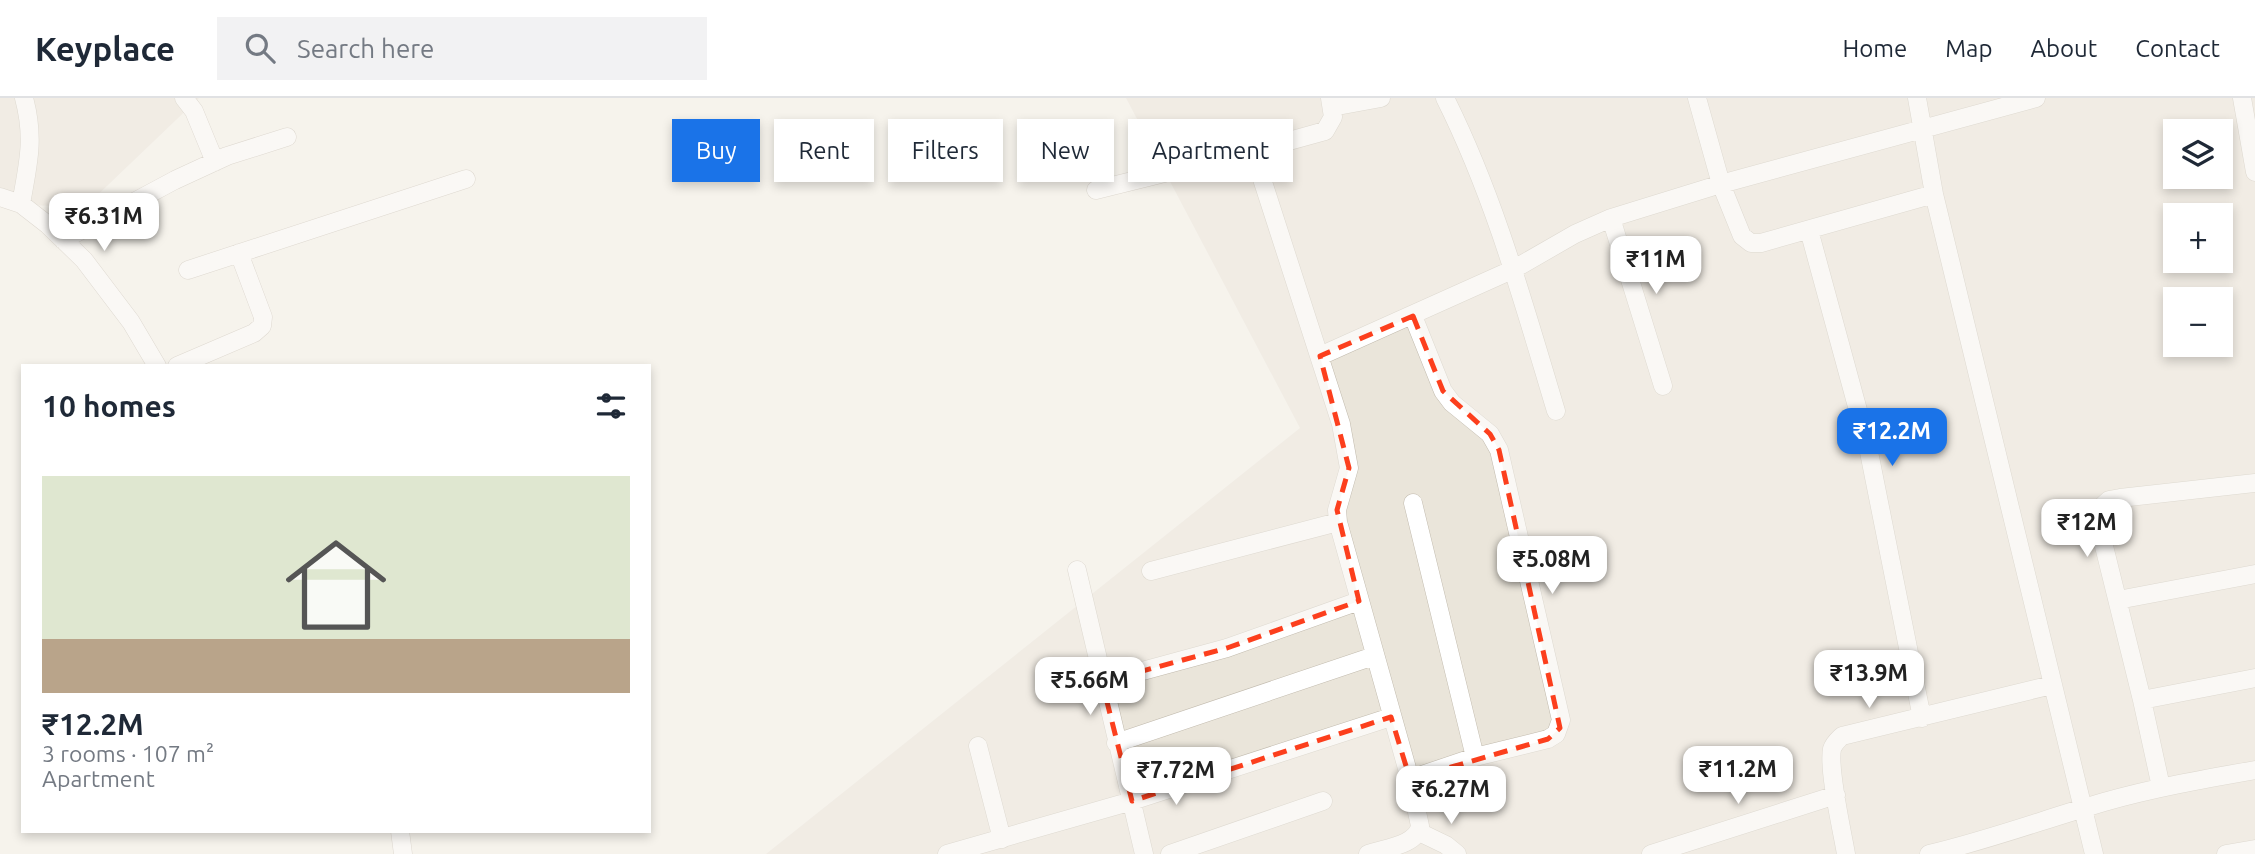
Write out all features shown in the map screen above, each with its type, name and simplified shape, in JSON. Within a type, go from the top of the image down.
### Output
[{"type":"street","points":[[21,204],[31,132],[24,98]]},
{"type":"street","points":[[184,98],[194,111],[215,162]]},
{"type":"street","points":[[1293,140],[1325,131],[1334,117],[1331,102],[1381,98]]},
{"type":"street","points":[[1445,98],[1476,167],[1514,269],[1556,411]]},
{"type":"street","points":[[1697,98],[1721,184],[1742,236],[1751,243],[1809,230],[1934,194]]},
{"type":"street","points":[[1917,98],[1934,194],[2094,854]]},
{"type":"street","points":[[1320,356],[1514,269],[1575,234],[1611,218],[1721,184],[2036,98]]},
{"type":"street","points":[[2242,98],[2255,172]]},
{"type":"street","points":[[63,240],[215,162],[286,137]]},
{"type":"street","points":[[188,270],[466,179]]},
{"type":"street","points":[[1096,190],[1128,182]]},
{"type":"street","points":[[1263,182],[1347,448],[1349,468],[1337,510],[1338,522],[1410,779],[1420,825],[1419,832],[1412,839],[1368,854]]},
{"type":"street","points":[[0,198],[21,204],[84,260],[110,292],[156,364]]},
{"type":"street","points":[[1611,218],[1663,386]]},
{"type":"street","points":[[1809,230],[1868,447],[1922,718]]},
{"type":"street","points":[[182,364],[254,333],[262,326],[263,317],[239,253]]},
{"type":"street","points":[[1410,779],[1475,757],[1548,738],[1556,734],[1561,720],[1499,450],[1490,434],[1452,403],[1443,391],[1413,316]]},
{"type":"street","points":[[2161,787],[2097,511],[2109,500],[2120,498],[2254,485]]},
{"type":"street","points":[[1413,503],[1475,757]]},
{"type":"street","points":[[1151,571],[1338,522]]},
{"type":"street","points":[[1077,570],[1144,854]]},
{"type":"street","points":[[2118,600],[2255,574]]},
{"type":"street","points":[[1102,682],[1227,648],[1359,601]]},
{"type":"street","points":[[1116,743],[1374,656]]},
{"type":"street","points":[[2142,700],[2255,678]]},
{"type":"street","points":[[1846,854],[1832,751],[1836,741],[1843,736],[2052,685]]},
{"type":"street","points":[[947,854],[1132,801],[1391,717]]},
{"type":"street","points":[[978,746],[1002,839]]},
{"type":"street","points":[[1930,854],[1977,843],[2081,809],[2161,787],[2255,769]]},
{"type":"street","points":[[1651,854],[1681,849],[1836,795]]},
{"type":"street","points":[[1170,854],[1323,801]]},
{"type":"street","points":[[1419,832],[1446,845],[1457,854]]},
{"type":"street","points":[[400,833],[403,854]]},
{"type":"street","points":[[2226,854],[2255,849]]},
{"type":"highlighted area","points":[[1413,316],[1443,391],[1490,434],[1499,450],[1560,728],[1548,739],[1410,779],[1391,717],[1132,801],[1102,682],[1227,648],[1359,601],[1337,510],[1349,468],[1320,356]]},
{"type":"shaded area","points":[[0,98],[199,98],[85,207],[0,204]]},
{"type":"shaded area","points":[[1126,98],[2255,98],[2255,854],[766,854],[1300,428],[1170,182],[1293,182],[1293,119],[1137,119]]}]
